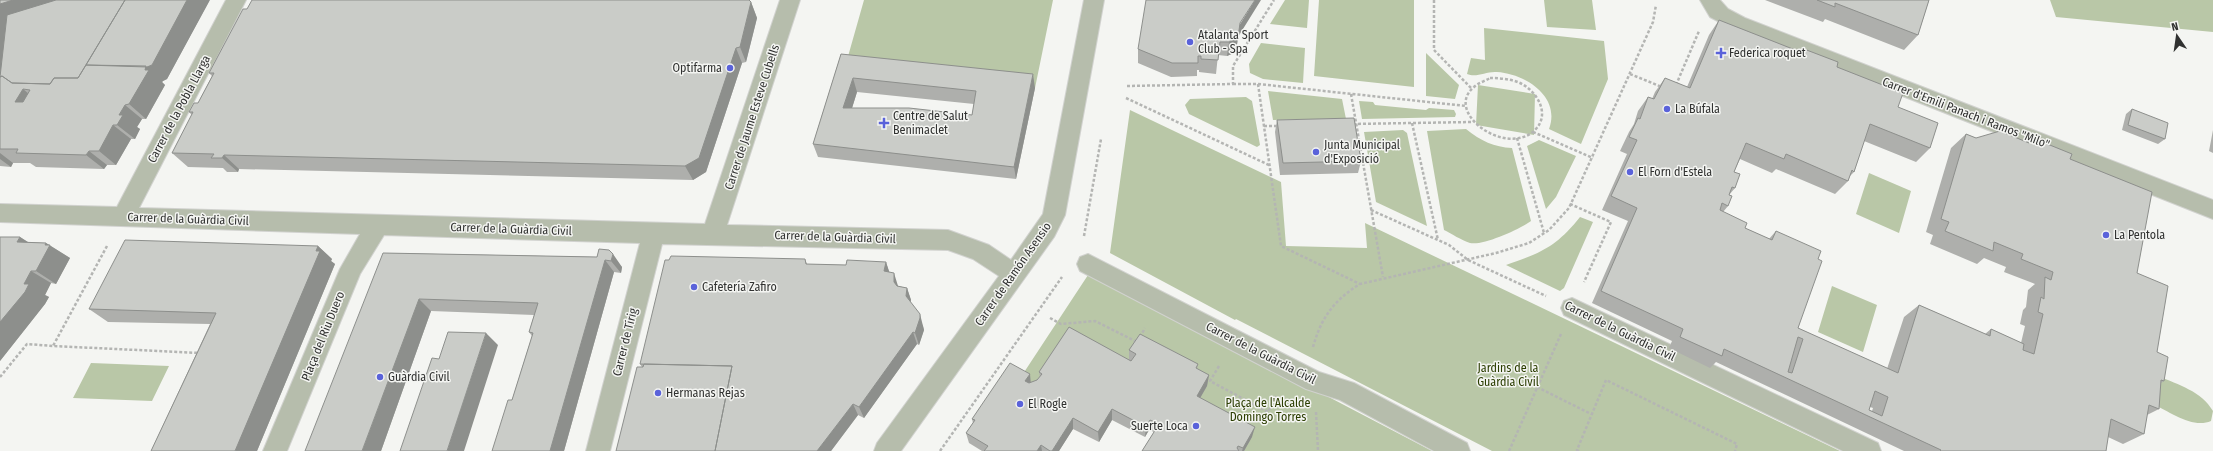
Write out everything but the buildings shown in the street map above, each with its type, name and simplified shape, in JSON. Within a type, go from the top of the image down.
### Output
[{"type":"street","name":"Carrer de la Pobla Llarga","points":[[123,217],[236,0]]},
{"type":"street","name":"Carrer de Jaume Esteve Cubells","points":[[713,234],[790,0]]},
{"type":"street","name":"Carrer de Ramón Asensio","points":[[886,451],[1046,230],[1054,215],[1094,0]]},
{"type":"street","name":"Carrer d'Emili Panach i Ramos \"Milo\"","points":[[1715,7],[2213,210]]},
{"type":"street","name":"Carrer de la Guàrdia Civil","points":[[0,213],[652,234],[713,234],[948,240],[981,252],[1014,274]]},
{"type":"street","name":"Plaça del Riu Duero","points":[[275,451],[351,269],[378,225]]},
{"type":"street","name":"Carrer de Tírig","points":[[598,451],[652,234]]},
{"type":"street","name":"Carrer de la Guàrdia Civil","points":[[1088,264],[1314,381],[1346,391],[1458,451]]},
{"type":"street","name":"Carrer de la Guàrdia Civil","points":[[1572,308],[1869,451]]},
{"type":"path","points":[[1234,84],[1233,66],[1274,0]]},
{"type":"path","points":[[1434,0],[1434,50],[1471,88]]},
{"type":"path","points":[[1318,451],[1312,352],[1317,328],[1330,306],[1343,294],[1360,284],[1383,277],[1468,260],[1530,243],[1544,233],[1569,208],[1593,158],[1653,22],[1656,5]]},
{"type":"path","points":[[1673,92],[1701,27]]},
{"type":"path","points":[[1630,74],[1666,89]]},
{"type":"path","points":[[1490,78],[1515,81],[1526,87],[1541,104],[1542,114],[1540,124],[1534,132],[1517,138],[1499,138],[1487,133],[1473,122],[1469,116],[1466,106],[1467,97],[1471,88],[1490,78]]},
{"type":"path","points":[[1258,84],[1281,246],[1360,284]]},
{"type":"path","points":[[1128,86],[1258,84],[1466,106]]},
{"type":"path","points":[[1351,94],[1383,277]]},
{"type":"path","points":[[1126,98],[1270,165]]},
{"type":"path","points":[[1349,124],[1473,122]]},
{"type":"path","points":[[1412,123],[1438,240]]},
{"type":"path","points":[[1264,126],[1280,126]]},
{"type":"path","points":[[1534,132],[1593,158]]},
{"type":"path","points":[[1517,138],[1544,233]]},
{"type":"path","name":"Carrer de la Guàrdia Civil","points":[[1371,210],[1449,245],[1468,260],[1572,308]]},
{"type":"path","points":[[53,346],[123,217]]},
{"type":"path","points":[[940,451],[1064,273]]},
{"type":"path","points":[[1050,318],[1061,324],[1095,321],[1102,323],[1144,345]]},
{"type":"path","points":[[1210,381],[1235,340]]},
{"type":"path","points":[[0,377],[27,344],[201,353],[198,360]]},
{"type":"path","points":[[1203,377],[1268,412],[1291,369]]},
{"type":"path","points":[[1579,451],[1577,450],[1606,380],[1737,444],[1735,451]]},
{"type":"path","points":[[1537,387],[1591,414]]},
{"type":"green space","points":[[864,0],[1053,0],[1035,88],[845,67]]},
{"type":"green space","points":[[1285,0],[1309,0],[1307,28],[1270,24]]},
{"type":"green space","points":[[1319,0],[1414,0],[1414,87],[1314,76]]},
{"type":"green space","points":[[1544,0],[1592,0],[1596,30],[1547,27]]},
{"type":"green space","points":[[2050,0],[2213,0],[2213,32],[2056,17]]},
{"type":"green space","points":[[1484,28],[1604,41],[1608,79],[1581,144],[1549,129],[1551,117],[1550,107],[1545,97],[1529,82],[1519,77],[1497,72],[1489,72],[1478,75],[1467,74],[1471,58],[1485,60]]},
{"type":"green space","points":[[1261,43],[1305,48],[1303,83],[1263,79],[1250,73],[1249,64]]},
{"type":"green space","points":[[1426,53],[1459,85],[1455,99],[1426,96]]},
{"type":"green space","points":[[1478,85],[1535,94],[1534,135],[1476,125]]},
{"type":"green space","points":[[1268,91],[1342,99],[1346,119],[1273,120]]},
{"type":"green space","points":[[1246,97],[1252,101],[1260,145],[1257,147],[1189,114],[1185,105],[1190,99]]},
{"type":"green space","points":[[1359,101],[1373,102],[1375,105],[1426,110],[1429,108],[1454,110],[1456,114],[1455,117],[1362,119]]},
{"type":"green space","name":"Jardins de la Guàrdia Civil","points":[[1130,110],[1281,182],[1286,246],[1367,248],[1365,223],[1840,451],[1492,451],[1236,319],[1235,320],[1110,253]]},
{"type":"green space","points":[[1466,129],[1488,143],[1512,148],[1531,221],[1501,236],[1476,243],[1467,242],[1444,230],[1427,131]]},
{"type":"green space","points":[[1403,130],[1407,133],[1427,226],[1376,202],[1364,132]]},
{"type":"green space","points":[[1539,140],[1576,156],[1556,197],[1546,209],[1527,146]]},
{"type":"green space","points":[[1869,173],[1911,191],[1899,233],[1856,214]]},
{"type":"green space","points":[[1580,217],[1593,222],[1564,288],[1560,291],[1506,265],[1529,257],[1547,248],[1563,235]]},
{"type":"green space","name":"Plaça de l'Alcalde Domingo Torres","points":[[1090,272],[1432,451],[1234,451],[1039,399],[1015,386]]},
{"type":"green space","points":[[1832,286],[1877,305],[1863,352],[1818,332]]},
{"type":"green space","points":[[91,363],[169,366],[152,401],[73,398]]},
{"type":"green space","points":[[2158,376],[2189,389],[2202,398],[2213,411],[2211,421],[2197,423],[2189,421],[2153,404]]},
{"type":"place","name":"Atalanta Sport Club - Spa","points":[[1190,42]]},
{"type":"place","name":"Federica roquet","points":[[1721,53]]},
{"type":"place","name":"Optifarma","points":[[730,68]]},
{"type":"place","name":"La Búfala","points":[[1667,109]]},
{"type":"place","name":"Centre de Salut Benimaclet","points":[[884,123]]},
{"type":"place","name":"Junta Municipal d'Exposició","points":[[1316,152]]},
{"type":"place","name":"El Forn d'Estela","points":[[1630,172]]},
{"type":"place","name":"La Pentola","points":[[2106,235]]},
{"type":"place","name":"Cafetería Zafiro","points":[[694,287]]},
{"type":"place","name":"Guàrdia Civil","points":[[380,377]]},
{"type":"place","name":"Hermanas Rejas","points":[[658,393]]},
{"type":"place","name":"El Rogle","points":[[1020,404]]},
{"type":"place","name":"Suerte Loca","points":[[1196,426]]}]
